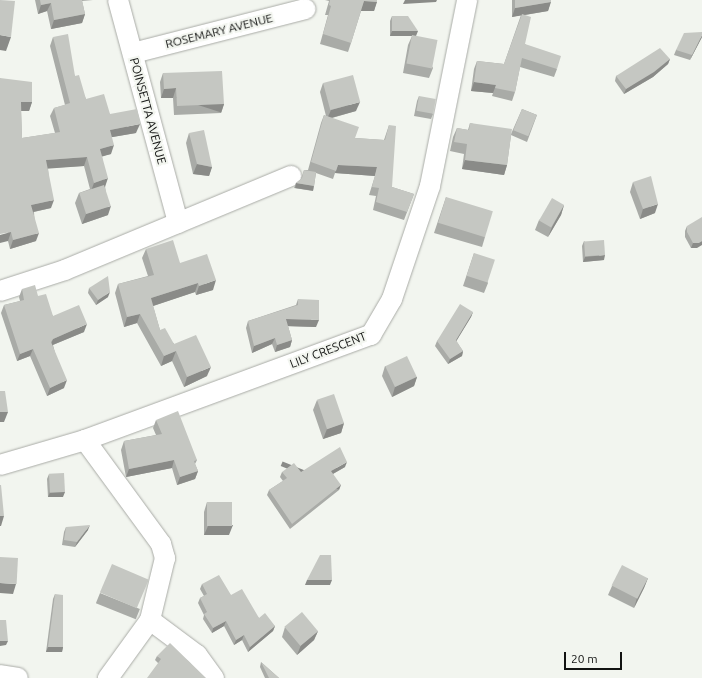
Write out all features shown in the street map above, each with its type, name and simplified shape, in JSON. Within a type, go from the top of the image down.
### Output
[{"type":"street","name":"POINSETTA AVENUE","points":[[118,0],[178,223]]},
{"type":"street","name":"LILY CRESCENT","points":[[0,465],[86,440],[371,335],[392,300],[430,186],[467,0]]},
{"type":"street","name":"ROSEMARY AVENUE","points":[[133,52],[305,9]]},
{"type":"street","points":[[0,291],[65,270],[291,176]]},
{"type":"street","points":[[86,440],[162,544],[165,558],[150,620],[108,678]]},
{"type":"street","points":[[150,620],[197,655],[214,678]]},
{"type":"street","points":[[0,675],[18,678]]},
{"type":"building","points":[[0,0],[15,1],[11,37],[0,35]]},
{"type":"building","points":[[40,0],[82,0],[85,14],[54,20],[51,3],[41,5]]},
{"type":"building","points":[[330,0],[377,0],[377,2],[364,1],[351,43],[323,34],[331,6],[329,5]]},
{"type":"building","points":[[515,0],[551,0],[551,2],[515,8]]},
{"type":"building","points":[[522,14],[531,17],[525,44],[561,56],[557,69],[522,58],[515,92],[495,88],[496,85],[474,82],[477,61],[504,64]]},
{"type":"building","points":[[392,16],[408,16],[418,31],[392,31]]},
{"type":"building","points":[[702,32],[692,55],[676,50],[684,33]]},
{"type":"building","points":[[68,34],[75,76],[79,75],[86,99],[104,94],[110,114],[137,109],[140,124],[110,130],[114,145],[100,149],[108,178],[94,183],[87,157],[46,160],[54,200],[31,205],[39,233],[13,240],[11,232],[0,234],[0,78],[32,82],[32,102],[21,102],[22,138],[60,132],[54,108],[70,103],[53,37]]},
{"type":"building","points":[[412,35],[438,40],[432,68],[406,63]]},
{"type":"building","points":[[660,48],[670,59],[654,72],[626,89],[616,76]]},
{"type":"building","points":[[222,71],[224,104],[177,106],[176,88],[164,89],[163,73]]},
{"type":"building","points":[[353,75],[360,102],[330,110],[323,83]]},
{"type":"building","points":[[419,96],[436,99],[433,114],[416,111]]},
{"type":"building","points":[[522,109],[537,115],[528,136],[513,130]]},
{"type":"building","points":[[324,115],[359,127],[355,138],[385,140],[389,125],[396,126],[392,187],[414,194],[407,212],[376,202],[379,188],[372,187],[377,167],[338,165],[336,171],[311,162]]},
{"type":"building","points":[[470,123],[512,129],[507,165],[465,160],[467,144],[454,142],[457,128],[469,130]]},
{"type":"building","points":[[204,130],[212,167],[197,164],[189,133]]},
{"type":"building","points":[[304,170],[316,172],[314,186],[296,183],[302,178]]},
{"type":"building","points":[[651,176],[658,204],[643,209],[633,182]]},
{"type":"building","points":[[104,185],[111,206],[86,214],[79,193]]},
{"type":"building","points":[[446,197],[493,211],[485,237],[438,223]]},
{"type":"building","points":[[552,198],[564,205],[551,228],[539,221]]},
{"type":"building","points":[[702,217],[702,241],[699,243],[693,243],[687,232],[687,226]]},
{"type":"building","points":[[173,240],[180,263],[207,254],[216,280],[199,286],[198,283],[151,298],[160,330],[165,328],[174,344],[196,335],[211,367],[187,377],[176,351],[164,356],[140,314],[127,317],[118,284],[154,275],[146,249]]},
{"type":"building","points":[[604,240],[605,255],[585,256],[584,241]]},
{"type":"building","points":[[474,253],[495,260],[488,283],[467,276]]},
{"type":"building","points":[[108,276],[110,292],[98,300],[89,288]]},
{"type":"building","points":[[35,285],[38,296],[46,294],[53,316],[79,305],[87,324],[53,339],[51,342],[67,380],[50,388],[33,349],[20,354],[4,305],[24,300],[22,289]]},
{"type":"building","points":[[298,299],[319,300],[319,320],[286,319],[292,340],[277,345],[275,338],[254,346],[248,321],[298,305]]},
{"type":"building","points":[[460,304],[473,312],[456,340],[463,351],[450,359],[437,341]]},
{"type":"building","points":[[407,356],[417,377],[395,387],[385,366]]},
{"type":"building","points":[[0,391],[5,391],[8,412],[0,412]]},
{"type":"building","points":[[334,394],[344,423],[327,429],[317,400]]},
{"type":"building","points":[[178,411],[197,460],[194,461],[198,471],[180,477],[174,460],[129,469],[124,441],[162,434],[156,420]]},
{"type":"building","points":[[340,447],[347,462],[331,471],[341,485],[292,524],[269,490],[287,478],[282,472],[294,463],[301,472]]},
{"type":"building","points":[[64,473],[65,492],[50,493],[49,474]]},
{"type":"building","points":[[1,485],[4,516],[0,516]]},
{"type":"building","points":[[207,502],[232,502],[232,526],[207,526]]},
{"type":"building","points":[[90,525],[77,542],[64,540],[66,527]]},
{"type":"building","points":[[320,555],[331,555],[332,580],[307,580]]},
{"type":"building","points":[[0,557],[18,558],[17,584],[0,583]]},
{"type":"building","points":[[112,564],[149,580],[137,608],[100,593]]},
{"type":"building","points":[[622,565],[648,578],[637,599],[612,585]]},
{"type":"building","points":[[219,575],[231,595],[242,589],[259,618],[265,613],[275,626],[250,647],[244,635],[236,640],[226,621],[213,628],[204,614],[207,612],[200,598],[207,594],[202,584]]},
{"type":"building","points":[[55,594],[63,595],[63,647],[48,647]]},
{"type":"building","points":[[302,612],[318,631],[300,646],[284,627]]},
{"type":"building","points":[[0,620],[6,620],[8,641],[0,641]]},
{"type":"building","points":[[170,643],[206,678],[147,678],[161,659],[157,656]]},
{"type":"building","points":[[261,662],[279,678],[269,678]]}]
